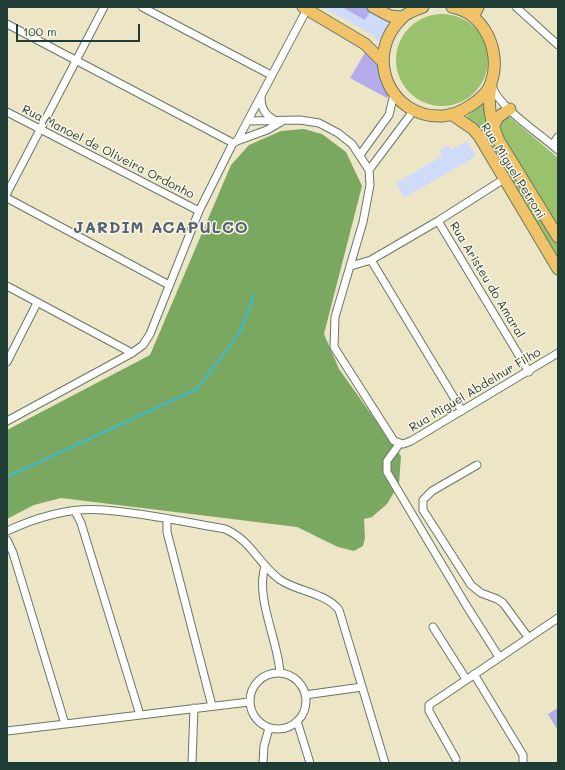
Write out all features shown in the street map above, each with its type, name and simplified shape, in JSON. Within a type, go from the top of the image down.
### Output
[{"type":"main road","points":[[373,7],[390,16],[402,17],[423,7]]},
{"type":"main road","points":[[452,7],[476,12]]},
{"type":"main road","points":[[305,8],[365,44],[382,60]]},
{"type":"main road","name":"Rua Miguel Petroni","points":[[476,12],[493,47],[494,67],[488,101],[493,127],[499,141],[558,237]]},
{"type":"main road","points":[[402,17],[386,41],[382,60],[385,77],[394,94],[403,104],[428,115],[451,114],[476,102],[491,84]]},
{"type":"main road","points":[[493,127],[498,117],[510,109]]},
{"type":"main road","name":"Rua Miguel Petroni","points":[[451,114],[473,129],[558,269]]},
{"type":"street","points":[[7,193],[104,7]]},
{"type":"street","points":[[142,7],[271,74]]},
{"type":"street","points":[[516,7],[558,45]]},
{"type":"street","points":[[7,421],[132,354],[143,345],[150,334],[199,211],[248,120],[305,8]]},
{"type":"street","points":[[7,24],[235,142],[267,130],[284,120]]},
{"type":"street","points":[[491,84],[496,96],[558,150]]},
{"type":"street","points":[[360,155],[389,115],[394,94]]},
{"type":"street","points":[[261,95],[261,107],[276,121]]},
{"type":"street","points":[[248,120],[300,120],[319,123],[338,133],[352,144],[369,170],[414,110]]},
{"type":"street","name":"Rua Manoel de Oliveira Ordonho","points":[[7,112],[199,211]]},
{"type":"street","points":[[552,145],[558,137]]},
{"type":"street","name":"Rua Miguel Abdelnur Filho","points":[[369,170],[368,200],[351,266],[335,317],[334,347],[394,441],[403,444],[411,441],[529,372],[558,353]]},
{"type":"street","points":[[351,266],[371,260],[438,221],[504,179]]},
{"type":"street","points":[[7,198],[169,285]]},
{"type":"street","name":"Rua Aristeu do Amaral","points":[[438,221],[529,372]]},
{"type":"street","points":[[371,260],[462,411]]},
{"type":"street","points":[[7,286],[132,354]]},
{"type":"street","points":[[7,362],[37,303]]},
{"type":"street","points":[[400,443],[387,461],[387,472],[466,606],[499,657]]},
{"type":"street","points":[[477,465],[432,491],[423,500],[423,510],[471,585],[481,593],[503,603],[528,637]]},
{"type":"street","points":[[7,531],[46,517],[74,511],[104,510],[225,528],[231,531],[248,544],[265,566],[286,583],[326,599],[336,606],[342,614],[385,763]]},
{"type":"street","points":[[74,511],[81,524],[140,715]]},
{"type":"street","points":[[167,520],[167,532],[212,706]]},
{"type":"street","points":[[7,540],[13,553],[65,724]]},
{"type":"street","points":[[265,566],[262,578],[262,591],[279,658],[280,673]]},
{"type":"street","points":[[456,758],[428,707],[429,705],[558,618]]},
{"type":"street","points":[[433,627],[466,680]]},
{"type":"street","points":[[280,673],[296,680],[305,695],[304,712],[297,721],[281,729],[270,728],[255,718],[249,702],[252,690],[258,681],[268,675],[280,673]]},
{"type":"street","points":[[474,674],[523,755],[523,763]]},
{"type":"street","points":[[305,695],[362,686]]},
{"type":"street","points":[[7,731],[249,702]]},
{"type":"street","points":[[192,763],[194,708]]},
{"type":"street","points":[[297,721],[310,763]]},
{"type":"street","points":[[263,763],[264,746],[270,728]]},
{"type":"shaded area","points":[[322,7],[369,7],[396,21],[383,41],[378,42],[375,37],[366,31]]},
{"type":"shaded area","points":[[467,141],[476,156],[404,198],[396,183],[442,156],[439,150],[448,145],[451,150]]},
{"type":"green space","points":[[442,14],[460,18],[474,28],[484,42],[488,60],[484,78],[474,92],[460,102],[442,106],[424,102],[410,92],[400,78],[396,60],[400,42],[410,28],[424,18]]},
{"type":"green space","points":[[484,101],[533,203],[558,244],[558,261],[477,126],[466,117]]},
{"type":"green space","points":[[507,117],[511,118],[558,158],[558,228],[503,139],[498,124]]},
{"type":"green space","points":[[304,129],[322,134],[346,152],[362,186],[324,334],[339,369],[401,456],[399,484],[387,504],[372,517],[364,519],[365,538],[363,546],[354,551],[338,547],[297,527],[61,498],[34,505],[7,519],[7,430],[150,355],[231,165],[249,145],[281,131]]},
{"type":"building","points":[[342,7],[367,7],[371,10],[365,20]]},
{"type":"building","points":[[366,51],[376,56],[390,92],[387,98],[350,78]]},
{"type":"building","points":[[558,708],[558,727],[556,728],[548,714]]},
{"type":"waterway","points":[[7,477],[197,389],[240,332],[254,296]]},
{"type":"district","name":"JARDIM ACAPULCO","points":[[161,228]]}]
